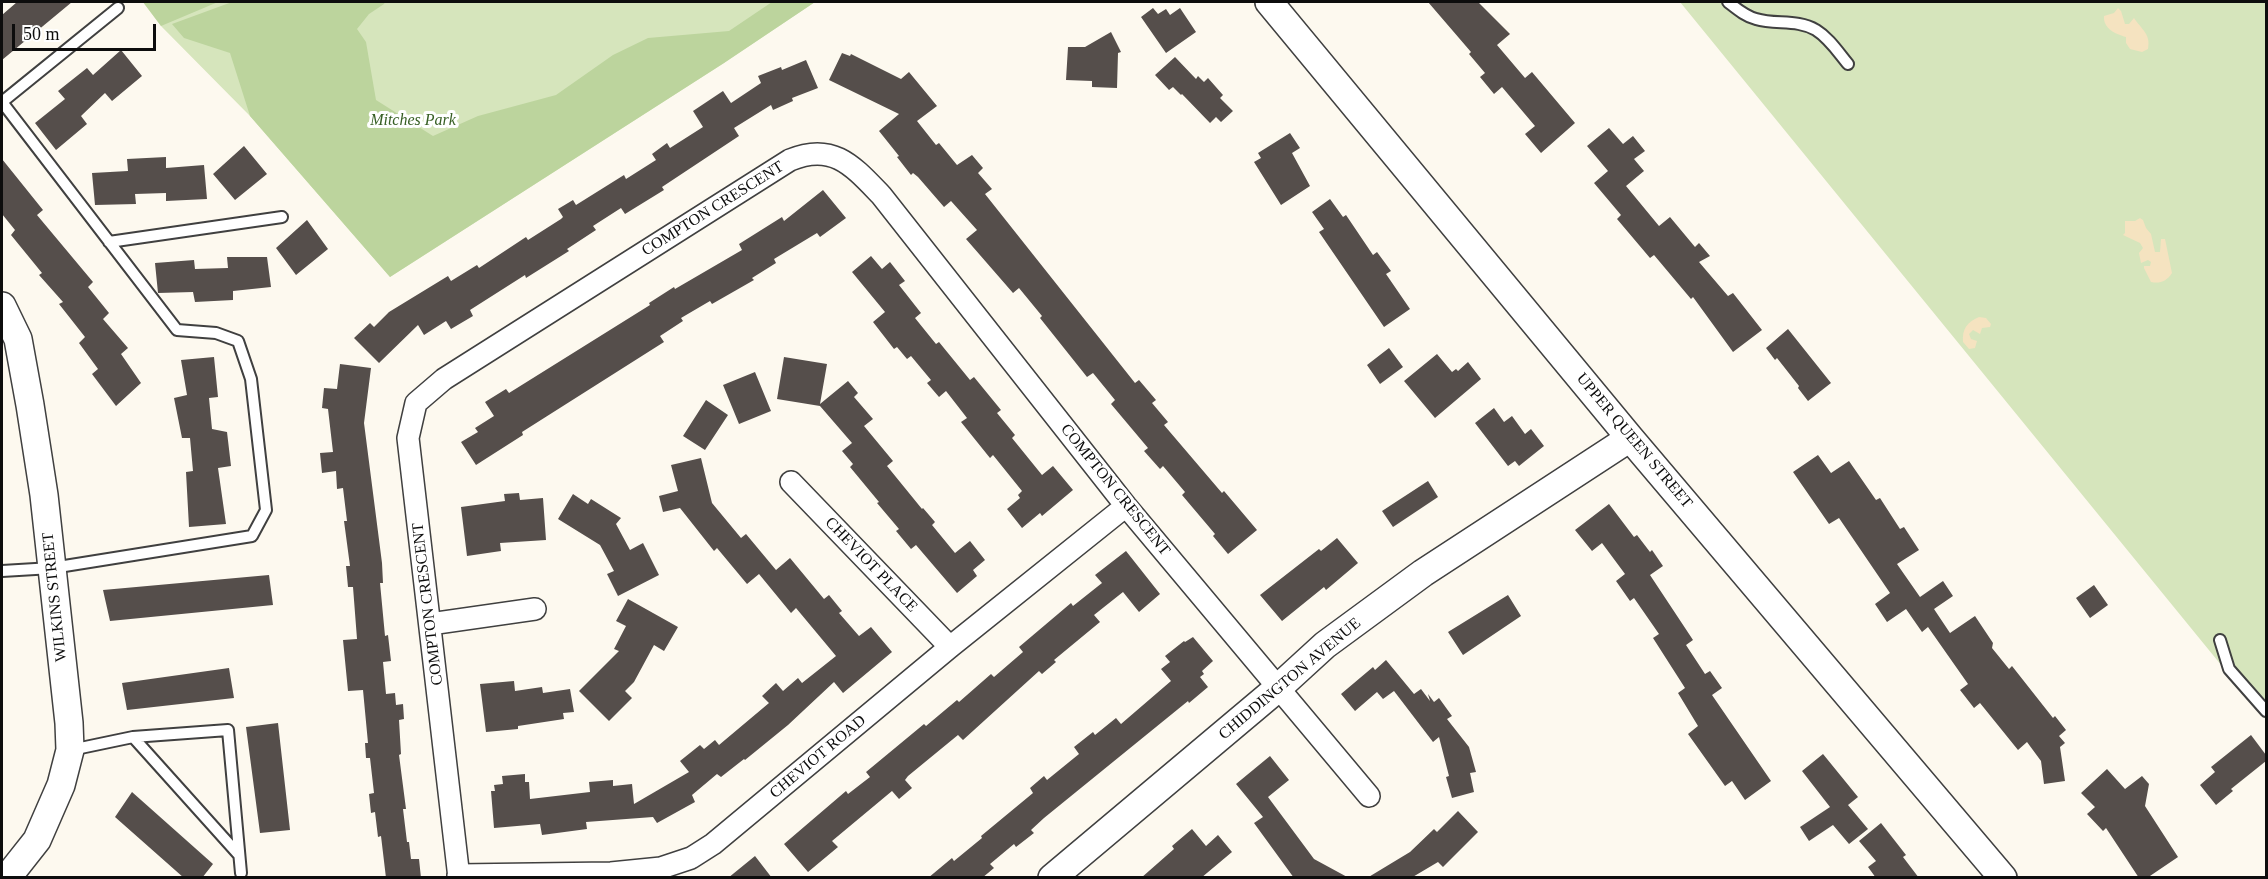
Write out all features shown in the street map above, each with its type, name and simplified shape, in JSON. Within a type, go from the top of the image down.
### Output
[{"type":"street","name":"UPPER QUEEN STREET","points":[[1269,2],[1630,438],[2003,878]]},
{"type":"street","name":"COMPTON CRESCENT","points":[[459,876],[408,438],[416,404],[444,380],[790,160],[807,153],[831,154],[853,166],[880,195],[1126,506],[1370,796]]},
{"type":"street","name":"WILKINS STREET","points":[[2,306],[18,339],[44,495],[70,750],[61,785],[37,840],[7,878]]},
{"type":"street","name":"CHIDDINGTON AVENUE","points":[[1052,878],[1278,688],[1325,645],[1423,573],[1630,438]]},
{"type":"street","name":"CHEVIOT PLACE","points":[[791,482],[950,647]]},
{"type":"street","name":"CHEVIOT ROAD","points":[[459,876],[611,873],[661,868],[691,858],[714,844],[950,647],[1126,506]]},
{"type":"street","points":[[430,624],[535,609]]},
{"type":"lane","points":[[1728,2],[1747,16],[1757,20],[1794,22],[1813,28],[1830,41],[1848,64]]},
{"type":"lane","points":[[2,571],[52,568],[252,536],[266,510],[251,379],[238,341],[216,333],[177,330],[2,102],[118,8]]},
{"type":"lane","points":[[109,242],[282,217]]},
{"type":"lane","points":[[2220,640],[2229,669],[2266,711]]},
{"type":"lane","points":[[70,750],[133,737],[228,730],[241,873]]},
{"type":"lane","points":[[133,737],[240,855]]},
{"type":"green space","name":"Mitches Park","points":[[143,2],[815,2],[390,277],[250,116],[161,26]]},
{"type":"green space","points":[[143,2],[218,2],[161,26]]},
{"type":"green space","name":"Mitches Park","points":[[232,2],[385,2],[369,14],[357,29],[366,42],[376,100],[433,136],[478,116],[556,95],[613,55],[648,38],[729,31],[772,2],[815,2],[390,277],[250,116],[230,53],[184,38],[172,24]]},
{"type":"green space","points":[[1680,2],[2266,2],[2266,720]]},
{"type":"sand","points":[[2118,8],[2125,24],[2129,24],[2134,18],[2145,32],[2149,44],[2148,49],[2142,52],[2130,49],[2126,43],[2126,37],[2108,28],[2104,16],[2114,13]]},
{"type":"sand","points":[[2140,218],[2151,234],[2155,252],[2160,252],[2161,239],[2165,239],[2172,273],[2168,278],[2157,283],[2151,282],[2144,268],[2144,266],[2150,266],[2151,262],[2148,260],[2141,263],[2139,253],[2143,248],[2140,243],[2123,235],[2125,221],[2135,221]]},
{"type":"sand","points":[[1979,317],[1986,318],[1991,324],[1990,327],[1982,328],[1980,334],[1973,330],[1969,334],[1971,339],[1977,341],[1975,348],[1969,349],[1963,342],[1963,333],[1971,321]]},
{"type":"building","points":[[17,2],[72,2],[2,60],[2,15]]},
{"type":"building","points":[[1428,2],[1478,2],[1510,34],[1497,45],[1525,78],[1532,72],[1575,123],[1541,153],[1525,134],[1535,126],[1502,87],[1494,94],[1480,77],[1485,73],[1469,54],[1471,52]]},
{"type":"building","points":[[1153,8],[1158,14],[1166,9],[1170,15],[1180,8],[1196,32],[1166,53],[1141,17]]},
{"type":"building","points":[[1111,32],[1121,52],[1118,53],[1117,88],[1092,87],[1092,81],[1066,80],[1068,47],[1085,47]]},
{"type":"building","points":[[121,50],[142,76],[112,101],[105,93],[81,116],[87,124],[56,150],[35,123],[65,99],[58,91],[87,68],[93,75]]},
{"type":"building","points":[[842,53],[850,56],[851,54],[901,79],[909,72],[937,106],[917,121],[936,145],[939,143],[957,165],[972,155],[983,168],[978,173],[992,189],[985,194],[1135,383],[1139,380],[1156,400],[1152,403],[1168,422],[1164,425],[1257,530],[1228,554],[1213,536],[1215,534],[1182,495],[1185,492],[1163,466],[1160,469],[1144,451],[1148,448],[1111,404],[1115,400],[1093,373],[1087,377],[1019,288],[1013,293],[966,239],[977,230],[951,201],[944,207],[918,177],[913,173],[911,175],[897,157],[899,156],[879,131],[899,114],[829,80]]},
{"type":"building","points":[[1175,57],[1196,79],[1198,76],[1204,82],[1208,78],[1223,95],[1220,98],[1233,111],[1221,122],[1216,117],[1210,123],[1182,94],[1173,87],[1169,90],[1155,75]]},
{"type":"building","points":[[806,60],[818,88],[792,98],[793,101],[773,110],[771,105],[734,128],[739,136],[662,187],[664,190],[625,214],[621,208],[593,226],[596,230],[567,249],[569,251],[526,278],[525,275],[470,310],[473,316],[451,329],[446,321],[424,335],[418,325],[379,363],[354,338],[370,323],[374,327],[389,312],[448,276],[451,281],[477,265],[479,268],[526,237],[528,240],[561,219],[563,217],[558,209],[573,200],[576,205],[624,175],[626,179],[656,160],[652,154],[667,143],[670,148],[703,127],[693,111],[723,91],[731,103],[761,83],[758,76],[781,67],[782,70]]},
{"type":"building","points":[[1609,128],[1623,144],[1633,136],[1645,151],[1634,159],[1644,171],[1626,186],[1659,226],[1670,217],[1695,247],[1699,243],[1710,256],[1699,262],[1728,296],[1733,293],[1762,330],[1733,352],[1693,297],[1691,299],[1654,255],[1650,258],[1617,219],[1621,215],[1594,183],[1608,171],[1587,146]]},
{"type":"building","points":[[1290,133],[1300,148],[1292,153],[1310,186],[1281,205],[1254,162],[1261,158],[1258,153]]},
{"type":"building","points":[[244,146],[267,174],[235,200],[213,174]]},
{"type":"building","points":[[166,157],[166,168],[204,165],[207,199],[166,201],[166,193],[135,194],[136,204],[95,205],[92,173],[128,171],[127,159]]},
{"type":"building","points":[[2,159],[43,210],[37,215],[93,282],[88,287],[109,313],[103,319],[128,348],[121,354],[141,383],[116,406],[92,374],[98,369],[79,343],[85,337],[59,304],[63,302],[39,275],[42,273],[11,235],[15,230],[2,214]]},
{"type":"building","points":[[823,190],[846,218],[820,237],[817,233],[774,259],[776,263],[752,278],[754,280],[712,304],[710,301],[681,318],[683,321],[660,336],[664,342],[522,432],[523,435],[476,465],[461,442],[478,432],[475,428],[494,416],[485,402],[506,389],[509,393],[650,305],[649,303],[674,287],[675,289],[742,250],[739,244],[782,217],[784,221]]},
{"type":"building","points":[[1330,199],[1343,217],[1346,215],[1373,255],[1377,252],[1391,271],[1386,274],[1410,309],[1384,327],[1319,232],[1324,229],[1312,212]]},
{"type":"building","points":[[307,220],[328,249],[296,275],[276,248]]},
{"type":"building","points":[[871,256],[882,269],[890,262],[905,281],[899,285],[921,313],[915,318],[936,344],[939,342],[970,380],[974,377],[1001,410],[997,413],[1015,435],[1012,438],[1042,475],[1053,466],[1073,490],[1042,516],[1040,513],[1022,528],[1007,509],[1020,498],[1018,495],[1022,491],[993,455],[990,458],[961,422],[967,418],[946,391],[939,397],[927,383],[931,380],[911,356],[907,359],[897,347],[894,349],[873,322],[885,312],[852,272]]},
{"type":"building","points":[[227,257],[267,257],[271,287],[233,291],[233,300],[195,302],[193,292],[158,293],[155,263],[194,260],[195,269],[228,268]]},
{"type":"building","points":[[1788,329],[1831,383],[1808,401],[1777,358],[1775,360],[1766,348]]},
{"type":"building","points":[[1389,348],[1403,367],[1380,384],[1367,365]]},
{"type":"building","points":[[1437,354],[1452,372],[1456,369],[1458,371],[1468,362],[1481,379],[1435,418],[1404,381]]},
{"type":"building","points":[[214,357],[218,397],[209,398],[212,429],[227,432],[231,466],[218,468],[226,524],[189,527],[186,472],[193,471],[190,438],[182,438],[174,398],[187,395],[181,360]]},
{"type":"building","points":[[784,357],[827,364],[820,404],[848,381],[858,393],[854,397],[873,419],[864,426],[893,461],[887,466],[935,522],[932,525],[955,553],[970,541],[985,560],[973,570],[977,576],[957,593],[916,545],[911,549],[896,531],[899,529],[850,467],[853,464],[842,451],[852,443],[820,406],[777,399]]},
{"type":"building","points":[[340,364],[371,368],[364,423],[382,563],[383,583],[380,583],[385,636],[388,635],[391,661],[383,662],[386,694],[395,693],[396,705],[403,704],[404,719],[399,720],[401,754],[399,755],[406,809],[403,809],[411,859],[419,859],[421,878],[386,878],[381,836],[378,837],[375,812],[371,813],[369,794],[374,793],[370,758],[366,758],[365,743],[368,743],[363,690],[348,691],[343,640],[357,639],[353,587],[348,587],[346,566],[350,566],[344,521],[347,521],[343,488],[337,489],[336,471],[322,473],[320,453],[333,452],[328,409],[322,408],[324,388],[337,389]]},
{"type":"building","points":[[755,372],[771,411],[739,424],[723,385]]},
{"type":"building","points":[[706,400],[728,415],[705,450],[683,436]]},
{"type":"building","points":[[1494,408],[1504,422],[1512,416],[1525,434],[1531,429],[1544,446],[1519,466],[1515,461],[1508,466],[1475,423]]},
{"type":"building","points":[[1818,455],[1831,473],[1849,461],[1876,500],[1880,498],[1900,529],[1904,527],[1919,550],[1897,564],[1920,597],[1943,581],[1953,596],[1934,609],[1950,633],[1975,616],[1993,643],[1992,648],[2009,669],[2012,666],[2053,718],[2055,716],[2066,730],[2059,736],[2065,743],[2060,747],[2065,781],[2044,784],[2041,761],[2027,742],[2018,750],[1980,703],[1974,708],[1960,690],[1968,684],[1928,627],[1922,632],[1906,609],[1887,622],[1875,604],[1890,593],[1839,518],[1829,524],[1793,472]]},
{"type":"building","points":[[701,458],[712,503],[741,538],[746,534],[776,570],[790,558],[824,599],[829,595],[842,611],[839,613],[859,636],[871,627],[892,652],[843,693],[834,682],[788,725],[745,760],[721,777],[717,774],[692,795],[695,802],[657,823],[653,817],[586,822],[587,829],[542,835],[540,824],[494,828],[491,791],[495,791],[494,785],[503,784],[502,776],[525,774],[525,782],[529,782],[530,799],[590,792],[589,782],[613,780],[613,786],[632,784],[634,804],[689,772],[680,761],[700,745],[704,749],[715,740],[719,745],[769,703],[762,696],[776,683],[783,691],[798,678],[802,683],[836,656],[796,608],[791,613],[759,574],[747,584],[717,548],[714,551],[680,508],[663,512],[659,496],[678,491],[671,465]]},
{"type":"building","points":[[1428,481],[1438,497],[1393,527],[1382,511]]},
{"type":"building","points":[[519,493],[520,500],[543,498],[546,540],[500,543],[501,551],[467,556],[461,507],[505,501],[504,494]]},
{"type":"building","points":[[573,494],[588,504],[591,499],[621,518],[616,524],[630,550],[643,543],[659,575],[618,596],[607,574],[614,571],[600,545],[558,519]]},
{"type":"building","points":[[1609,504],[1634,537],[1637,535],[1650,552],[1652,550],[1663,566],[1650,575],[1693,640],[1686,645],[1705,674],[1710,671],[1722,688],[1712,695],[1771,781],[1745,800],[1732,781],[1725,786],[1688,734],[1698,726],[1678,693],[1685,688],[1653,638],[1659,634],[1634,598],[1630,601],[1616,581],[1625,574],[1602,543],[1592,551],[1575,530]]},
{"type":"building","points":[[1337,538],[1358,563],[1326,590],[1324,587],[1282,621],[1260,595],[1319,549],[1321,551]]},
{"type":"building","points":[[1126,551],[1160,594],[1139,612],[1123,592],[1094,615],[1100,622],[1054,660],[1056,662],[1042,674],[1039,671],[963,740],[958,735],[908,776],[905,780],[912,788],[899,799],[892,791],[832,841],[838,847],[808,872],[784,844],[846,791],[848,794],[870,777],[866,772],[924,724],[926,726],[957,700],[959,702],[991,674],[994,677],[1023,652],[1019,647],[1071,603],[1073,606],[1102,583],[1095,575]]},
{"type":"building","points":[[269,575],[273,605],[110,621],[103,590]]},
{"type":"building","points":[[2094,585],[2108,605],[2090,618],[2076,598]]},
{"type":"building","points":[[1508,595],[1521,616],[1463,655],[1448,632]]},
{"type":"building","points":[[628,599],[678,627],[664,651],[654,645],[634,682],[625,691],[632,698],[609,721],[579,691],[619,651],[614,649],[626,626],[616,621]]},
{"type":"building","points":[[1193,637],[1213,661],[1202,671],[1204,674],[1200,677],[1208,687],[1044,818],[1031,830],[1034,833],[1016,847],[1014,844],[990,864],[994,868],[982,878],[928,878],[952,858],[954,861],[982,838],[981,836],[1033,793],[1030,788],[1044,776],[1047,780],[1079,754],[1074,747],[1093,732],[1095,735],[1116,718],[1121,724],[1171,681],[1161,669],[1170,662],[1165,656]]},
{"type":"building","points":[[1386,660],[1414,694],[1421,689],[1430,701],[1428,694],[1434,702],[1439,698],[1452,716],[1447,719],[1469,747],[1476,772],[1470,773],[1474,792],[1452,798],[1439,737],[1433,742],[1394,691],[1383,699],[1377,692],[1355,711],[1341,694],[1373,667],[1375,670]]},
{"type":"building","points":[[229,668],[234,698],[127,710],[122,683]]},
{"type":"building","points":[[514,681],[515,691],[542,687],[543,693],[570,689],[574,712],[563,713],[564,719],[518,726],[518,729],[486,732],[480,684]]},
{"type":"building","points":[[278,723],[290,830],[260,833],[246,727]]},
{"type":"building","points":[[2251,735],[2266,755],[2266,761],[2231,789],[2233,791],[2216,805],[2200,785],[2215,772],[2211,767]]},
{"type":"building","points":[[1823,754],[1858,797],[1848,805],[1868,829],[1849,844],[1833,825],[1809,841],[1800,827],[1830,807],[1802,771]]},
{"type":"building","points":[[1270,756],[1289,780],[1268,797],[1314,859],[1349,878],[1294,878],[1254,823],[1263,817],[1236,784]]},
{"type":"building","points":[[2107,769],[2125,789],[2142,776],[2149,784],[2145,806],[2178,857],[2147,878],[2139,878],[2106,828],[2103,831],[2087,814],[2095,807],[2081,793]]},
{"type":"building","points":[[132,792],[213,864],[202,878],[184,878],[115,817]]},
{"type":"building","points":[[1458,811],[1478,832],[1443,867],[1438,862],[1411,878],[1367,878],[1410,852],[1434,829],[1437,832]]},
{"type":"building","points":[[1881,823],[1906,855],[1903,857],[1919,878],[1876,878],[1868,867],[1876,861],[1859,841]]},
{"type":"building","points":[[1192,829],[1206,846],[1218,835],[1232,852],[1201,878],[1141,878],[1174,849],[1172,846]]},
{"type":"building","points":[[755,856],[772,878],[728,878]]}]
